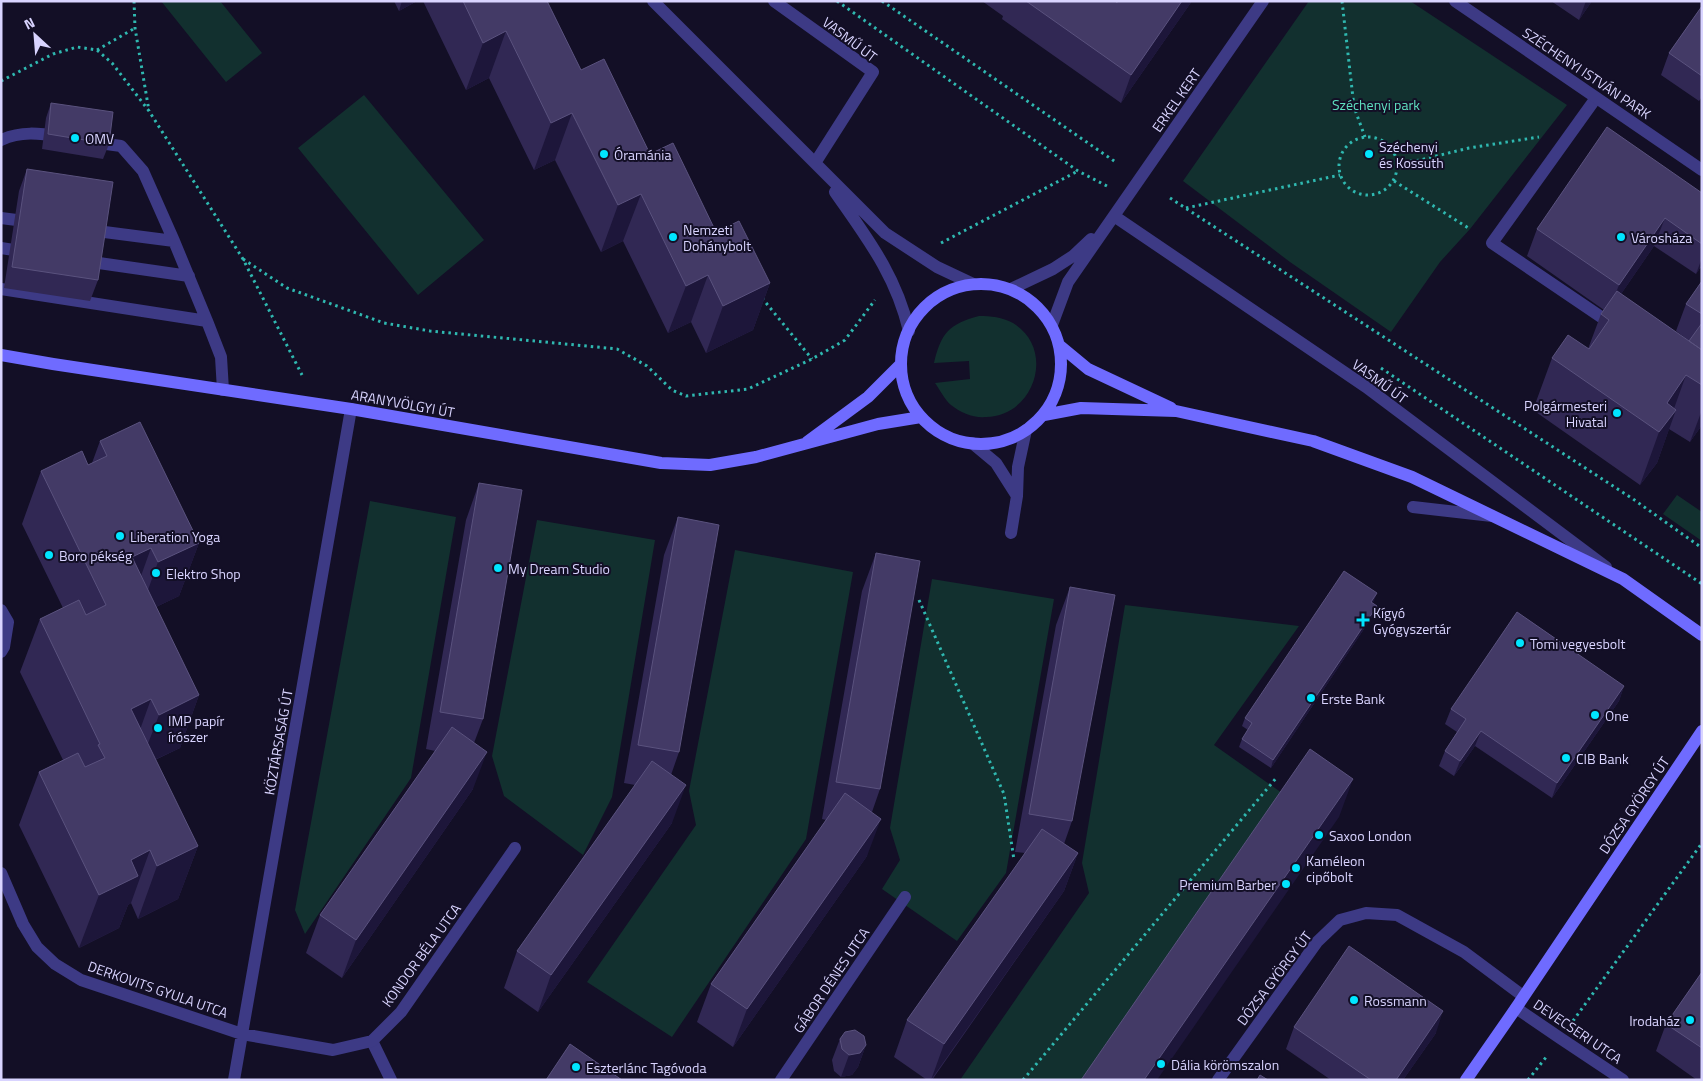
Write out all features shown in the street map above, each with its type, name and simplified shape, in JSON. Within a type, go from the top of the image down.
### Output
[{"type":"street","points":[[653,1],[885,233],[937,268],[973,284]]},
{"type":"street","name":"VASMŰ ÚT","points":[[774,1],[873,72],[815,163]]},
{"type":"street","name":"ERKEL KERT","points":[[1052,325],[1068,282],[1263,1]]},
{"type":"street","name":"SZÉCHENYI ISTVÁN PARK","points":[[1455,1],[1702,170]]},
{"type":"street","points":[[1596,98],[1492,243],[1626,334]]},
{"type":"street","points":[[1,140],[14,134],[36,133],[121,146],[143,171],[189,276],[221,357],[223,390]]},
{"type":"street","points":[[815,163],[873,246],[903,306],[909,331]]},
{"type":"street","name":"VASMŰ ÚT","points":[[1114,216],[1366,387],[1622,580],[1702,635]]},
{"type":"street","name":"ERKEL KERT","points":[[1011,289],[1053,269],[1073,256],[1114,216]]},
{"type":"street","points":[[1,218],[40,223]]},
{"type":"street","points":[[78,228],[174,242]]},
{"type":"street","points":[[1,248],[41,254]]},
{"type":"street","points":[[70,258],[189,276]]},
{"type":"street","points":[[973,284],[1011,289],[1033,302],[1052,325],[1059,345],[1062,369],[1057,392],[1044,415],[1026,430],[997,442],[972,443],[952,439],[936,430],[921,417],[910,401],[904,383],[901,364],[904,343],[912,324],[930,302],[954,289],[973,284]]},
{"type":"street","points":[[1,289],[207,321]]},
{"type":"street","name":"VASMŰ ÚT","points":[[1059,345],[1088,369],[1176,411]]},
{"type":"street","name":"ARANYVÖLGYI ÚT","points":[[1,355],[350,409],[661,463],[710,464],[756,457],[800,447],[878,424],[921,417]]},
{"type":"street","name":"ARANYVÖLGYI ÚT","points":[[800,447],[868,397],[901,364]]},
{"type":"street","name":"VASMŰ ÚT","points":[[1044,415],[1081,408],[1176,411],[1313,442],[1412,478],[1622,580]]},
{"type":"street","name":"KÖZTÁRSASÁG ÚT","points":[[234,1080],[350,409]]},
{"type":"street","points":[[1011,534],[1017,496],[1018,467],[1026,430]]},
{"type":"street","points":[[972,443],[996,463],[1017,496]]},
{"type":"street","points":[[1413,507],[1492,516]]},
{"type":"street","points":[[1,610],[8,622],[4,647],[1,652]]},
{"type":"street","name":"DÓZSA GYÖRGY ÚT","points":[[1466,1080],[1702,731]]},
{"type":"street","name":"KONDOR BÉLA UTCA","points":[[372,1041],[401,1012],[515,848]]},
{"type":"street","name":"DERKOVITS GYULA UTCA","points":[[1,873],[23,924],[37,947],[55,964],[81,980],[242,1034]]},
{"type":"street","name":"GÁBOR DÉNES UTCA","points":[[781,1080],[906,897]]},
{"type":"street","name":"DÓZSA GYÖRGY ÚT","points":[[1218,1080],[1317,942],[1340,920],[1366,913],[1397,916],[1464,952],[1524,996]]},
{"type":"street","name":"DEVECSERI UTCA","points":[[1516,1008],[1623,1080]]},
{"type":"street","points":[[242,1034],[333,1050],[372,1041],[390,1080]]},
{"type":"path","points":[[134,1],[135,28],[149,111]]},
{"type":"path","points":[[837,1],[1078,171],[1128,196]]},
{"type":"path","points":[[882,1],[1117,163]]},
{"type":"path","points":[[1342,1],[1354,107],[1365,136]]},
{"type":"path","points":[[97,50],[135,28]]},
{"type":"path","points":[[1,81],[53,54],[77,47],[97,50],[112,63],[149,111],[243,260],[302,375]]},
{"type":"path","points":[[1365,136],[1378,138],[1386,142],[1393,149],[1398,171],[1394,181],[1382,192],[1372,195],[1362,195],[1345,185],[1338,166],[1344,148],[1351,141],[1365,136]]},
{"type":"path","points":[[1397,163],[1420,160],[1469,148],[1543,137]]},
{"type":"path","points":[[918,255],[1078,171]]},
{"type":"path","points":[[1185,208],[1340,175]]},
{"type":"path","points":[[1394,181],[1470,229]]},
{"type":"path","points":[[1170,198],[1633,500],[1702,548]]},
{"type":"path","points":[[243,260],[287,288],[384,323],[430,330],[617,349],[646,366],[672,390],[686,396],[748,389],[812,359],[845,340],[891,281]]},
{"type":"path","points":[[756,290],[812,359]]},
{"type":"path","points":[[1379,366],[1702,584]]},
{"type":"path","points":[[919,600],[1004,794],[1014,860]]},
{"type":"path","points":[[1023,1080],[1277,777]]},
{"type":"path","points":[[1528,1080],[1702,843]]},
{"type":"green space","points":[[161,1],[220,1],[262,53],[226,82]]},
{"type":"green space","name":"Széchenyi park","points":[[1309,1],[1410,1],[1567,105],[1470,229],[1440,262],[1391,332],[1290,262],[1183,181]]},
{"type":"green space","points":[[364,95],[484,240],[418,295],[298,148]]},
{"type":"green space","points":[[979,316],[996,317],[1013,323],[1026,334],[1034,349],[1036,364],[1034,379],[1027,394],[1017,406],[1003,414],[986,417],[972,416],[955,408],[935,383],[970,379],[969,361],[934,363],[943,337],[948,331],[960,322]]},
{"type":"green space","points":[[1677,495],[1702,512],[1702,541],[1663,514]]},
{"type":"green space","points":[[370,501],[456,517],[411,778],[305,934],[295,910]]},
{"type":"green space","points":[[537,520],[655,540],[612,797],[583,855],[504,796],[492,756]]},
{"type":"green space","points":[[735,550],[853,572],[806,839],[672,1037],[587,982],[696,825],[689,791]]},
{"type":"green space","points":[[932,579],[1054,599],[1006,873],[957,941],[882,889],[900,860],[890,828]]},
{"type":"green space","points":[[1125,605],[1299,626],[1214,745],[1282,793],[1082,1080],[960,1080],[1089,893],[1082,863]]},
{"type":"building","points":[[463,1],[547,1],[581,70],[604,59],[650,154],[673,143],[716,232],[739,221],[770,283],[723,306],[708,275],[686,286],[641,194],[618,205],[572,113],[551,123],[506,31],[483,43]]},
{"type":"building","points":[[1026,1],[1115,1],[1117,3],[1118,1],[1182,1],[1131,75]]},
{"type":"building","points":[[1702,6],[1702,76],[1669,53]]},
{"type":"building","points":[[51,103],[113,112],[109,144],[48,134]]},
{"type":"building","name":"Városháza","points":[[1607,127],[1702,193],[1702,244],[1665,218],[1619,285],[1537,229]]},
{"type":"building","points":[[27,169],[113,182],[98,280],[12,267]]},
{"type":"building","points":[[1702,281],[1702,314],[1686,304]]},
{"type":"building","points":[[1617,291],[1702,350],[1702,385],[1686,375],[1667,403],[1676,410],[1659,432],[1552,358],[1568,335],[1589,349],[1609,320],[1601,314]]},
{"type":"building","points":[[1702,323],[1702,350],[1689,341]]},
{"type":"building","points":[[140,422],[199,543],[158,562],[151,548],[132,557],[199,695],[159,715],[151,699],[131,709],[198,846],[157,866],[150,850],[131,860],[138,876],[99,895],[39,772],[78,753],[85,767],[105,758],[40,619],[79,600],[86,615],[106,605],[41,471],[82,451],[88,465],[107,456],[100,441]]},
{"type":"building","points":[[479,483],[522,490],[483,719],[440,712]]},
{"type":"building","points":[[678,517],[719,525],[679,752],[638,745]]},
{"type":"building","points":[[876,553],[920,561],[880,789],[836,782]]},
{"type":"building","points":[[1344,571],[1377,593],[1371,602],[1377,606],[1273,760],[1242,739],[1252,723],[1245,718]]},
{"type":"building","points":[[1070,587],[1115,595],[1072,821],[1029,814]]},
{"type":"building","points":[[1517,612],[1624,686],[1557,783],[1481,731],[1460,761],[1445,751],[1466,719],[1451,709]]},
{"type":"building","points":[[452,727],[487,752],[356,940],[320,915]]},
{"type":"building","points":[[1310,749],[1353,779],[1144,1080],[1081,1080]]},
{"type":"building","points":[[652,761],[686,785],[551,975],[517,951]]},
{"type":"building","points":[[845,793],[881,819],[747,1009],[711,984]]},
{"type":"building","points":[[1042,829],[1078,853],[944,1044],[907,1020]]},
{"type":"building","name":"Rossmann","points":[[1349,946],[1443,1011],[1396,1080],[1371,1080],[1294,1027]]},
{"type":"building","points":[[1702,972],[1702,1048],[1666,1024]]},
{"type":"building","points":[[855,1030],[864,1036],[866,1045],[860,1053],[849,1055],[842,1049],[840,1039],[845,1032]]},
{"type":"building","name":"Eszterlánc Tagóvoda","points":[[570,1044],[622,1080],[546,1080]]},
{"type":"building","points":[[1260,1075],[1268,1080],[1257,1080]]},
{"type":"place","name":"OMV","points":[[75,138]]},
{"type":"place","name":"Óramánia","points":[[604,154]]},
{"type":"place","name":"Széchenyi és Kossuth","points":[[1369,154]]},
{"type":"place","name":"Nemzeti Dohánybolt","points":[[673,237]]},
{"type":"place","name":"Városháza","points":[[1621,237]]},
{"type":"place","name":"Polgármesteri Hivatal","points":[[1617,413]]},
{"type":"place","name":"Liberation Yoga","points":[[120,536]]},
{"type":"place","name":"Boro pékség","points":[[49,555]]},
{"type":"place","name":"My Dream Studio","points":[[498,568]]},
{"type":"place","name":"Elektro Shop","points":[[156,573]]},
{"type":"place","name":"Kígyó Gyógyszertár","points":[[1363,620]]},
{"type":"place","name":"Tomi vegyesbolt","points":[[1520,643]]},
{"type":"place","name":"Erste Bank","points":[[1311,698]]},
{"type":"place","name":"One","points":[[1595,715]]},
{"type":"place","name":"IMP papír írószer","points":[[158,728]]},
{"type":"place","name":"CIB Bank","points":[[1566,758]]},
{"type":"place","name":"Saxoo London","points":[[1319,835]]},
{"type":"place","name":"Kaméleon cipőbolt","points":[[1296,868]]},
{"type":"place","name":"Premium Barber","points":[[1286,884]]},
{"type":"place","name":"Rossmann","points":[[1354,1000]]},
{"type":"place","name":"Irodaház","points":[[1690,1020]]},
{"type":"place","name":"Dália körömszalon","points":[[1161,1064]]},
{"type":"place","name":"Eszterlánc Tagóvoda","points":[[576,1067]]}]
